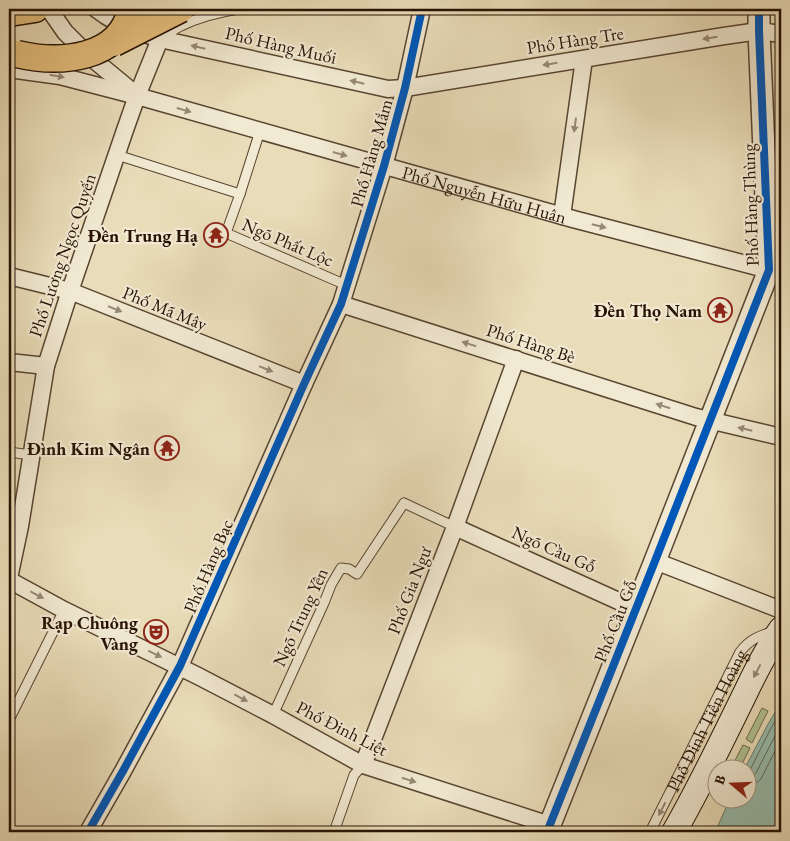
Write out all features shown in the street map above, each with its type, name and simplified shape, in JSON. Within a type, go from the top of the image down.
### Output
[{"type":"main road","points":[[9,13],[36,9]]},
{"type":"main road","points":[[104,48],[116,39],[124,28],[130,17],[131,9]]},
{"type":"main road","points":[[11,56],[42,58],[77,57],[104,48],[181,9]]},
{"type":"main road","name":"Phố Đinh Tiên Hoàng","points":[[674,832],[690,805],[762,660],[781,629]]},
{"type":"street","name":"Phố Nguyễn Hữu Huân","points":[[49,9],[66,32],[88,55],[137,96],[562,216],[775,272]]},
{"type":"street","name":"Phố Hàng Muối","points":[[96,9],[126,28],[160,39],[388,89],[405,88]]},
{"type":"street","name":"Phố Hàng Mắm","points":[[341,304],[384,166],[405,88],[422,9]]},
{"type":"street","name":"Phố Hàng Thùng","points":[[710,420],[775,272],[759,9]]},
{"type":"street","name":"Phố Hàng Tre","points":[[405,88],[759,31],[781,34]]},
{"type":"street","name":"Phố Lương Ngọc Quyến","points":[[9,579],[20,526],[46,366],[137,96],[160,39]]},
{"type":"street","points":[[11,56],[60,76],[137,96]]},
{"type":"street","points":[[562,216],[584,59]]},
{"type":"street","name":"Phố Mã Mây","points":[[9,276],[70,291],[304,384]]},
{"type":"street","name":"Phố Hàng Bè","points":[[341,304],[696,416],[781,437]]},
{"type":"street","name":"Phố Hàng Bạc","points":[[88,832],[180,666],[341,304]]},
{"type":"street","name":"Phố Gia Ngư","points":[[363,765],[455,526],[516,359]]},
{"type":"street","points":[[9,362],[46,366]]},
{"type":"street","name":"Phố Cầu Gỗ","points":[[549,829],[710,420]]},
{"type":"street","name":"Ngõ Cầu Gỗ","points":[[455,526],[636,609]]},
{"type":"street","points":[[655,561],[781,610]]},
{"type":"street","name":"Phố Đinh Liệt","points":[[9,579],[64,610],[180,666],[272,714],[363,765],[549,829]]},
{"type":"lane","points":[[160,39],[180,26],[195,20],[239,9]]},
{"type":"lane","name":"Ngõ Phất Lộc","points":[[260,131],[226,233],[346,285]]},
{"type":"lane","name":"Ngõ Phất Lộc","points":[[117,155],[240,194]]},
{"type":"lane","points":[[9,452],[31,455]]},
{"type":"lane","name":"Ngõ Trung Yên","points":[[272,714],[331,585],[341,568],[357,574],[404,503],[455,526]]},
{"type":"lane","points":[[9,720],[64,610]]},
{"type":"lane","name":"Phố Đinh Tiên Hoàng","points":[[650,832],[740,652],[747,644],[760,636],[781,629]]},
{"type":"lane","name":"Phố Gia Ngư","points":[[334,832],[354,775],[363,765]]},
{"type":"shaded area","points":[[762,708],[768,711],[752,743],[746,739]]},
{"type":"shaded area","points":[[743,745],[750,748],[745,758],[736,758]]},
{"type":"water","points":[[781,702],[781,832],[715,832],[726,808],[758,808],[758,758],[750,758]]},
{"type":"cycle path","points":[[88,832],[180,666],[341,304],[384,166],[405,88],[422,9]]},
{"type":"cycle path","points":[[547,832],[769,270],[759,9]]},
{"type":"place","name":"Đền Trung Hạ","points":[[216,235]]},
{"type":"place","name":"Đền Thọ Nam","points":[[720,310]]},
{"type":"place","name":"Đình Kim Ngân","points":[[167,448]]},
{"type":"place","name":"Rạp Chuông Vàng","points":[[156,632]]}]
